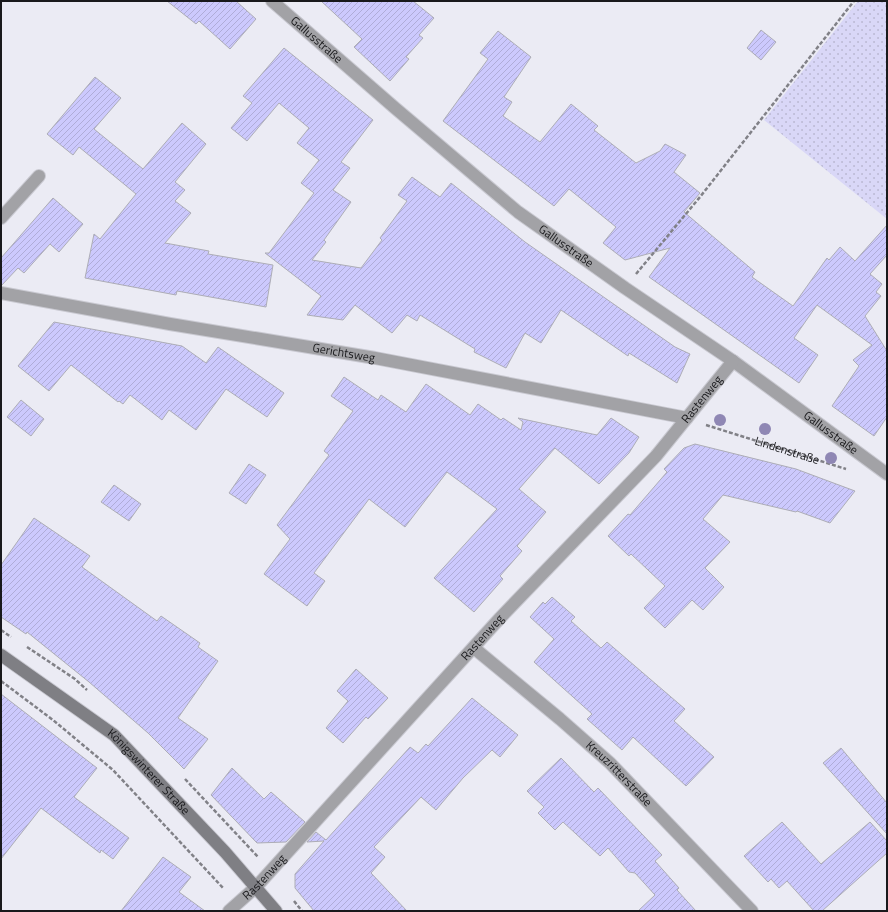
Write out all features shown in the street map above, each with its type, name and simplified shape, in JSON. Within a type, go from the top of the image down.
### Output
[{"type":"main road","name":"Königswinterer Straße","points":[[1,656],[114,735],[256,887],[276,911]]},
{"type":"street","name":"Gallusstraße","points":[[272,1],[518,212],[625,288],[733,361],[884,469]]},
{"type":"street","points":[[1,218],[39,176]]},
{"type":"street","name":"Gerichtsweg","points":[[1,293],[170,324],[375,358],[687,418]]},
{"type":"street","name":"Rastenweg","points":[[233,908],[256,887],[474,648],[656,456],[733,361]]},
{"type":"street","name":"Kreuzritterstraße","points":[[474,648],[560,718],[610,763],[752,911]]},
{"type":"path","points":[[625,288],[700,197],[854,1]]},
{"type":"path","name":"Lindenstraße","points":[[687,418],[846,469],[884,469]]},
{"type":"path","points":[[1,682],[53,720],[113,770],[217,880],[233,908]]},
{"type":"shaded area","points":[[858,1],[887,1],[887,219],[764,120]]},
{"type":"building","points":[[167,1],[236,1],[256,19],[230,49],[199,21],[196,24]]},
{"type":"building","points":[[321,1],[413,1],[434,18],[419,35],[423,38],[406,57],[409,59],[390,81],[354,47],[362,39]]},
{"type":"building","points":[[761,30],[776,42],[761,60],[747,48]]},
{"type":"building","points":[[498,31],[531,57],[504,97],[512,102],[503,116],[540,142],[571,104],[598,126],[594,130],[636,163],[660,151],[665,144],[686,155],[674,172],[700,193],[684,212],[755,272],[752,277],[793,306],[827,258],[829,260],[840,247],[855,261],[887,225],[887,255],[870,274],[882,284],[876,292],[881,296],[865,316],[887,351],[887,417],[874,436],[832,406],[859,366],[853,360],[872,345],[817,305],[794,338],[818,355],[799,383],[649,277],[670,248],[625,260],[603,243],[616,227],[569,189],[554,206],[443,121],[488,59],[480,53]]},
{"type":"building","points":[[284,48],[373,120],[341,162],[350,168],[333,190],[351,202],[324,240],[326,242],[312,260],[361,268],[382,240],[380,238],[407,201],[398,195],[412,177],[440,197],[451,183],[525,242],[675,347],[690,354],[677,383],[629,353],[628,356],[561,310],[541,343],[525,333],[506,368],[474,352],[475,349],[420,315],[417,321],[407,315],[392,333],[355,305],[343,320],[307,315],[321,296],[265,253],[269,253],[314,193],[301,183],[319,160],[297,143],[309,128],[279,103],[247,141],[231,128],[252,103],[243,96]]},
{"type":"building","points":[[95,77],[121,98],[94,129],[143,169],[182,123],[206,144],[175,182],[185,190],[175,201],[191,213],[165,243],[209,251],[208,254],[273,265],[266,307],[177,291],[176,295],[85,278],[94,234],[100,239],[136,194],[79,147],[73,155],[47,134]]},
{"type":"building","points":[[53,198],[83,224],[59,252],[50,244],[24,273],[18,268],[1,286],[1,258]]},
{"type":"building","points":[[54,322],[182,346],[206,363],[218,347],[284,393],[267,417],[226,389],[196,430],[169,410],[162,420],[130,395],[123,404],[119,401],[118,402],[71,365],[49,391],[18,366]]},
{"type":"building","points":[[344,377],[378,400],[381,395],[406,412],[426,384],[470,415],[478,404],[501,420],[503,418],[521,430],[523,422],[518,418],[597,435],[611,418],[639,437],[629,453],[599,484],[555,448],[519,489],[546,512],[517,546],[522,551],[500,576],[503,579],[474,612],[434,578],[497,509],[447,472],[405,527],[369,499],[314,573],[325,581],[307,606],[264,574],[290,539],[277,525],[329,455],[324,451],[353,411],[331,396]]},
{"type":"building","points":[[21,400],[44,419],[31,436],[7,417]]},
{"type":"building","points":[[695,444],[796,469],[855,491],[830,523],[797,511],[723,495],[703,519],[730,542],[705,568],[724,587],[703,610],[692,600],[665,628],[644,608],[665,586],[631,554],[629,556],[608,536],[628,514],[630,515],[667,472],[664,469],[684,448]]},
{"type":"building","points":[[249,464],[266,475],[246,504],[229,493]]},
{"type":"building","points":[[114,485],[141,504],[129,521],[101,502]]},
{"type":"building","points":[[34,518],[90,556],[82,567],[157,621],[161,616],[200,643],[198,647],[218,661],[178,718],[208,739],[184,769],[148,733],[89,682],[27,632],[26,634],[1,617],[1,565]]},
{"type":"building","points":[[552,597],[575,617],[571,621],[601,648],[607,642],[685,709],[674,721],[714,757],[686,786],[633,737],[622,750],[587,719],[592,714],[534,662],[554,639],[530,617],[543,602],[545,604]]},
{"type":"building","points":[[356,669],[388,698],[368,719],[366,717],[343,743],[326,728],[348,701],[337,691]]},
{"type":"building","points":[[1,694],[97,768],[74,797],[129,838],[113,859],[101,850],[100,853],[41,808],[1,859]]},
{"type":"building","points":[[472,698],[518,735],[500,757],[492,750],[463,778],[436,810],[421,797],[374,847],[385,857],[371,873],[407,911],[314,911],[295,888],[295,874],[324,841],[307,842],[316,832],[326,840],[410,747],[418,753],[426,744],[428,746]]},
{"type":"building","points":[[841,748],[887,803],[887,834],[823,763]]},
{"type":"building","points":[[561,758],[594,792],[598,788],[662,855],[655,861],[679,888],[677,890],[696,911],[638,911],[655,895],[635,873],[629,872],[608,848],[600,856],[563,822],[555,830],[538,813],[544,807],[527,791]]},
{"type":"building","points":[[232,768],[264,799],[271,792],[305,822],[286,842],[257,843],[211,795]]},
{"type":"building","points":[[782,822],[821,864],[870,822],[887,841],[887,853],[822,911],[814,911],[787,881],[779,888],[771,879],[768,882],[744,856]]},
{"type":"building","points":[[163,857],[191,877],[179,892],[205,911],[121,911]]}]
